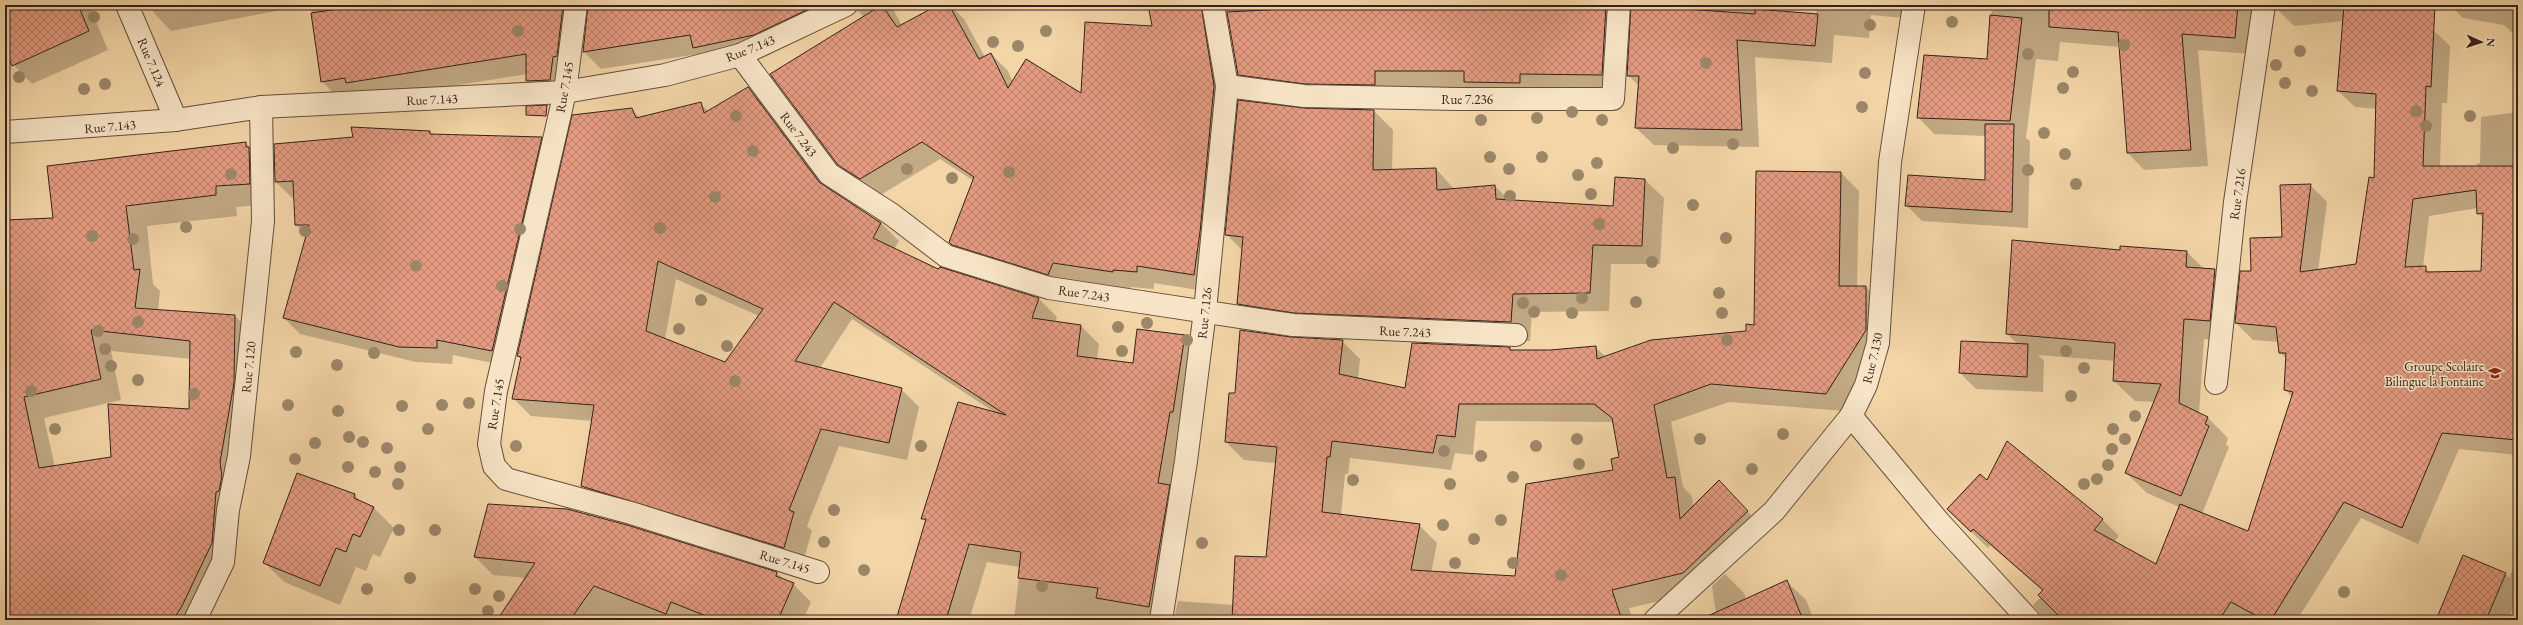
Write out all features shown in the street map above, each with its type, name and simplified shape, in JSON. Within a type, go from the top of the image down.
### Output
[{"type":"street","name":"Rue 7.124","points":[[127,5],[176,120]]},
{"type":"street","name":"Rue 7.145","points":[[576,5],[565,92],[496,391],[489,444],[494,466],[506,479],[631,513],[818,572]]},
{"type":"street","name":"Rue 7.143","points":[[5,132],[176,120],[261,107],[565,92],[665,75],[740,55],[846,5]]},
{"type":"street","name":"Rue 7.126","points":[[1161,620],[1186,461],[1205,310],[1227,86],[1213,5]]},
{"type":"street","name":"Rue 7.236","points":[[1227,86],[1304,96],[1458,99],[1613,99],[1619,5]]},
{"type":"street","name":"Rue 7.130","points":[[1655,620],[1774,511],[1851,416],[1866,385],[1878,343],[1890,162],[1914,5]]},
{"type":"street","name":"Rue 7.216","points":[[2216,383],[2235,202],[2264,5]]},
{"type":"street","name":"Rue 7.243","points":[[740,55],[829,174],[891,214],[946,256],[1049,288],[1205,310],[1294,326],[1516,335]]},
{"type":"street","name":"Rue 7.120","points":[[195,620],[224,562],[228,510],[239,456],[263,221],[261,107]]},
{"type":"street","points":[[1851,416],[1939,522],[2029,620]]},
{"type":"building","points":[[5,5],[78,5],[89,31],[12,66],[5,47]]},
{"type":"building","points":[[367,5],[563,5],[557,56],[553,57],[550,80],[526,81],[526,54],[346,83],[345,78],[321,82],[311,13]]},
{"type":"building","points":[[588,5],[817,5],[754,35],[693,48],[690,35],[583,52]]},
{"type":"building","points":[[882,5],[897,27],[938,5],[949,5],[979,59],[991,53],[1008,88],[1026,59],[1081,93],[1085,22],[1152,26],[1148,5],[1201,5],[1214,86],[1200,232],[1194,275],[1137,266],[1137,272],[1113,270],[1113,272],[1053,263],[1048,275],[952,245],[949,242],[974,177],[922,142],[860,179],[838,165],[770,74]]},
{"type":"building","points":[[1304,5],[1606,5],[1602,75],[1520,74],[1520,83],[1464,82],[1464,71],[1375,71],[1375,85],[1305,84],[1238,75],[1227,12],[1304,8]]},
{"type":"building","points":[[1631,5],[1755,14],[1755,9],[1818,14],[1815,46],[1737,40],[1742,130],[1635,128],[1639,76],[1627,76]]},
{"type":"building","points":[[2049,5],[2238,5],[2235,38],[2182,34],[2191,150],[2127,153],[2118,32],[2049,27]]},
{"type":"building","points":[[2344,5],[2435,5],[2431,87],[2426,86],[2423,166],[2518,166],[2517,440],[2442,433],[2402,528],[2344,502],[2271,620],[2264,620],[2231,602],[2219,620],[2063,620],[2038,595],[2043,590],[1973,529],[1971,532],[1947,509],[1980,474],[1987,480],[2007,441],[2103,519],[2094,530],[2156,564],[2180,504],[2248,531],[2293,392],[2284,390],[2286,353],[2279,353],[2276,327],[2235,323],[2240,271],[2251,271],[2250,238],[2282,237],[2280,185],[2311,184],[2300,272],[2356,264],[2369,177],[2374,178],[2376,94],[2337,91]],"holes":[[[2476,190],[2477,214],[2483,213],[2481,271],[2426,272],[2426,266],[2405,267],[2413,199]]]},
{"type":"building","points":[[1990,15],[2022,18],[2010,121],[1917,118],[1924,55],[1987,59]]},
{"type":"building","points":[[748,87],[819,182],[881,223],[873,238],[938,269],[940,267],[1039,298],[1032,318],[1081,325],[1077,356],[1133,363],[1137,329],[1185,335],[1173,412],[1170,412],[1158,483],[1170,485],[1149,607],[1096,598],[1098,588],[1018,578],[1021,552],[969,544],[946,620],[896,620],[926,519],[921,519],[958,402],[1006,415],[834,302],[795,361],[902,388],[889,443],[821,429],[789,510],[794,512],[784,548],[581,486],[594,405],[512,399],[521,357],[517,356],[572,115],[632,108],[636,118],[701,102],[704,113]],"holes":[[[658,261],[763,309],[725,362],[646,331]]]},
{"type":"building","points":[[1238,100],[1304,108],[1374,110],[1373,170],[1436,168],[1437,190],[1495,185],[1496,199],[1613,206],[1615,177],[1645,179],[1642,246],[1593,245],[1590,293],[1513,294],[1511,322],[1294,313],[1237,304],[1243,237],[1225,235]]},
{"type":"building","points":[[547,105],[546,116],[526,115],[526,106]]},
{"type":"building","points":[[1985,124],[2014,124],[2012,212],[1905,206],[1908,175],[1985,180]]},
{"type":"building","points":[[351,127],[430,131],[430,134],[542,137],[492,351],[437,340],[437,348],[399,347],[283,318],[309,225],[295,225],[293,181],[275,182],[274,144],[353,137]]},
{"type":"building","points":[[246,142],[246,147],[249,147],[250,184],[216,186],[216,195],[126,206],[134,270],[140,269],[135,308],[235,315],[234,383],[220,462],[222,476],[219,491],[216,492],[212,543],[182,606],[173,620],[5,620],[5,220],[53,218],[47,166]],"holes":[[[91,330],[190,341],[189,409],[108,404],[111,457],[39,468],[24,397],[101,379]]]},
{"type":"building","points":[[1756,171],[1841,172],[1839,286],[1866,286],[1866,330],[1826,394],[1711,384],[1654,405],[1667,478],[1675,477],[1680,519],[1719,480],[1748,511],[1683,573],[1612,590],[1622,620],[1232,620],[1235,556],[1266,557],[1277,447],[1225,442],[1229,393],[1235,393],[1240,330],[1291,337],[1343,340],[1339,374],[1405,388],[1412,343],[1510,347],[1510,350],[1550,350],[1596,346],[1597,359],[1651,340],[1746,331],[1746,324],[1754,325]],"holes":[[[1459,404],[1594,404],[1612,418],[1619,457],[1611,459],[1613,470],[1526,484],[1515,576],[1411,570],[1420,524],[1322,512],[1327,457],[1330,457],[1332,441],[1433,453],[1437,435],[1455,437]]]},
{"type":"building","points":[[2012,240],[2120,250],[2120,246],[2187,251],[2186,267],[2215,269],[2210,321],[2184,319],[2179,403],[2208,417],[2205,424],[2209,426],[2181,496],[2125,473],[2161,384],[2113,381],[2115,343],[2006,334]]},
{"type":"building","points":[[1961,341],[2028,344],[2027,377],[1959,373]]},
{"type":"building","points":[[297,473],[355,494],[354,498],[374,507],[360,537],[353,534],[346,552],[336,548],[320,586],[263,563]]},
{"type":"building","points":[[488,504],[567,509],[627,525],[777,572],[776,576],[794,583],[778,620],[716,620],[671,602],[666,614],[594,586],[570,620],[497,620],[535,563],[474,557]]},
{"type":"building","points":[[2463,555],[2506,573],[2486,620],[2436,620]]},
{"type":"building","points":[[1787,580],[1803,620],[1699,620]]},
{"type":"place","name":"Groupe Scolaire Bilingue la Fontaine","points":[[2495,373]]}]
